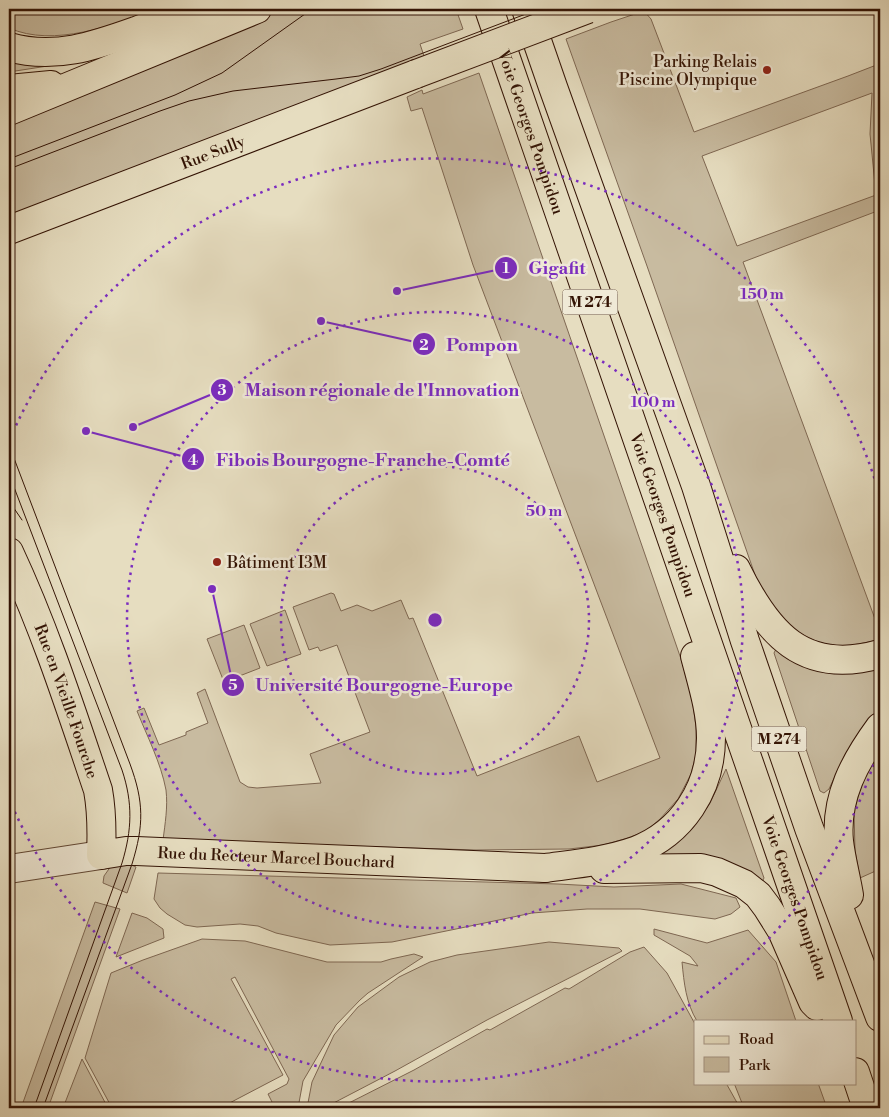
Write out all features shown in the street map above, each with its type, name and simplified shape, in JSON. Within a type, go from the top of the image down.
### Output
[{"type":"main road","points":[[9,47],[37,52],[81,48],[197,9]]},
{"type":"main road","points":[[9,112],[256,9]]},
{"type":"main road","name":"Voie Georges Pompidou","points":[[489,9],[838,1020]]},
{"type":"main road","name":"M 274","points":[[526,9],[696,486],[745,642],[809,828],[880,1017]]},
{"type":"main road","name":"Rue Sully","points":[[9,230],[588,9]]},
{"type":"main road","points":[[9,89],[82,81]]},
{"type":"main road","points":[[696,486],[751,599],[782,638],[798,648],[824,658],[856,659],[880,654]]},
{"type":"main road","name":"Rue en Vieille Fourche","points":[[9,552],[27,592],[62,683],[98,790],[101,807],[101,855]]},
{"type":"main road","points":[[545,868],[616,857],[650,845],[672,829],[696,801],[704,783],[711,739],[707,707],[684,612],[691,595]]},
{"type":"main road","points":[[871,989],[842,860],[839,822],[842,801],[855,764],[880,727]]},
{"type":"main road","name":"Rue du Recteur Marcel Bouchard","points":[[101,855],[136,851],[545,868]]},
{"type":"main road","points":[[545,868],[701,868],[717,872],[744,884],[758,895],[767,907],[782,931],[813,1002],[831,1020]]},
{"type":"main road","points":[[856,1075],[867,1108]]},
{"type":"street","name":"Rue du Recteur Marcel Bouchard","points":[[9,869],[101,855]]},
{"type":"green space","points":[[9,9],[157,9],[122,22],[83,32],[45,36],[26,34],[9,28]]},
{"type":"green space","points":[[281,9],[456,9],[463,29],[420,44],[425,59],[9,218],[9,124]]},
{"type":"green space","points":[[644,11],[651,19],[694,132],[879,64],[880,210],[743,262],[878,627],[880,627],[880,639],[878,640],[854,645],[835,646],[809,638],[784,621],[770,605],[758,582],[566,39]],"holes":[[[872,93],[870,134],[876,195],[737,246],[702,156]]]},
{"type":"green space","points":[[9,56],[67,63],[9,72]]},
{"type":"green space","points":[[479,73],[681,659],[692,698],[696,727],[696,755],[691,774],[678,799],[646,831],[603,845],[569,849],[476,850],[163,840],[166,809],[164,780],[137,711],[144,708],[159,745],[186,735],[186,732],[208,723],[197,693],[205,689],[240,782],[248,787],[257,788],[321,783],[310,754],[370,732],[337,645],[320,651],[318,647],[309,650],[293,607],[331,593],[334,594],[341,611],[357,605],[372,611],[401,600],[409,619],[413,618],[477,776],[579,736],[597,782],[660,758],[473,265],[422,108],[411,111],[407,97],[422,90],[423,94]]},
{"type":"green space","points":[[285,610],[301,654],[267,666],[250,624]]},
{"type":"green space","points":[[244,625],[260,668],[224,682],[207,639]]},
{"type":"green space","points":[[776,649],[806,667],[827,672],[848,673],[880,667],[880,707],[858,734],[845,755],[829,789],[824,793],[820,791],[774,653]]},
{"type":"green space","points":[[880,754],[880,869],[860,878],[855,851],[854,811],[867,770]]},
{"type":"green space","points":[[726,769],[764,878],[762,882],[653,858],[673,845],[692,829],[710,803]]},
{"type":"green space","points":[[129,864],[136,867],[127,893],[103,883],[104,876],[111,866]]},
{"type":"green space","points":[[158,873],[614,887],[681,884],[736,898],[740,907],[731,914],[715,919],[640,909],[587,909],[532,913],[392,942],[330,945],[276,933],[258,926],[240,924],[197,927],[185,925],[167,914],[154,899]]},
{"type":"green space","points":[[95,902],[120,909],[48,1108],[21,1108]]},
{"type":"green space","points":[[132,913],[147,918],[163,929],[164,938],[116,957]]},
{"type":"green space","points":[[654,929],[707,943],[748,930],[776,962],[796,1020],[696,1020],[688,1000],[682,962],[698,966],[690,956],[654,935]]},
{"type":"green space","points":[[202,939],[245,941],[327,962],[381,962],[414,954],[423,957],[368,993],[336,1025],[303,1081],[298,1108],[275,1108],[268,1094],[287,1084],[289,1079],[235,977],[231,979],[283,1075],[220,1108],[112,1108],[85,1058],[111,973]]},
{"type":"green space","points":[[549,942],[619,948],[622,951],[487,1020],[324,1108],[307,1108],[312,1082],[334,1035],[358,1007],[399,977],[430,962],[457,955]]},
{"type":"green space","points":[[644,947],[667,973],[694,1022],[694,1084],[727,1084],[740,1108],[339,1108],[414,1070],[487,1029],[490,1030],[565,988],[569,989],[630,952]]},
{"type":"green space","points":[[82,1059],[108,1108],[63,1108]]},
{"type":"green space","points":[[734,1084],[818,1084],[827,1108],[744,1108]]},
{"type":"tram line","points":[[9,159],[175,95],[222,73],[312,9]]},
{"type":"tram line","points":[[9,169],[189,101],[233,91],[359,76],[539,9]]},
{"type":"tram line","points":[[9,445],[130,764],[138,790],[141,814],[139,837],[132,864],[43,1108]]},
{"type":"tram line","points":[[9,474],[122,770],[126,782],[130,816],[128,839],[122,863],[34,1108]]},
{"type":"tram line","points":[[9,501],[22,520]]},
{"type":"place","name":"Parking Relais Piscine Olympique","points":[[767,70]]},
{"type":"place","name":"Gigafit","points":[[397,291]]},
{"type":"place","name":"Pompon","points":[[321,321]]},
{"type":"place","name":"Maison régionale de l'Innovation","points":[[133,427]]},
{"type":"place","name":"Fibois Bourgogne-Franche-Comté","points":[[86,431]]},
{"type":"place","name":"Bâtiment I3M","points":[[217,562]]},
{"type":"place","name":"Université Bourgogne-Europe","points":[[212,589]]}]
